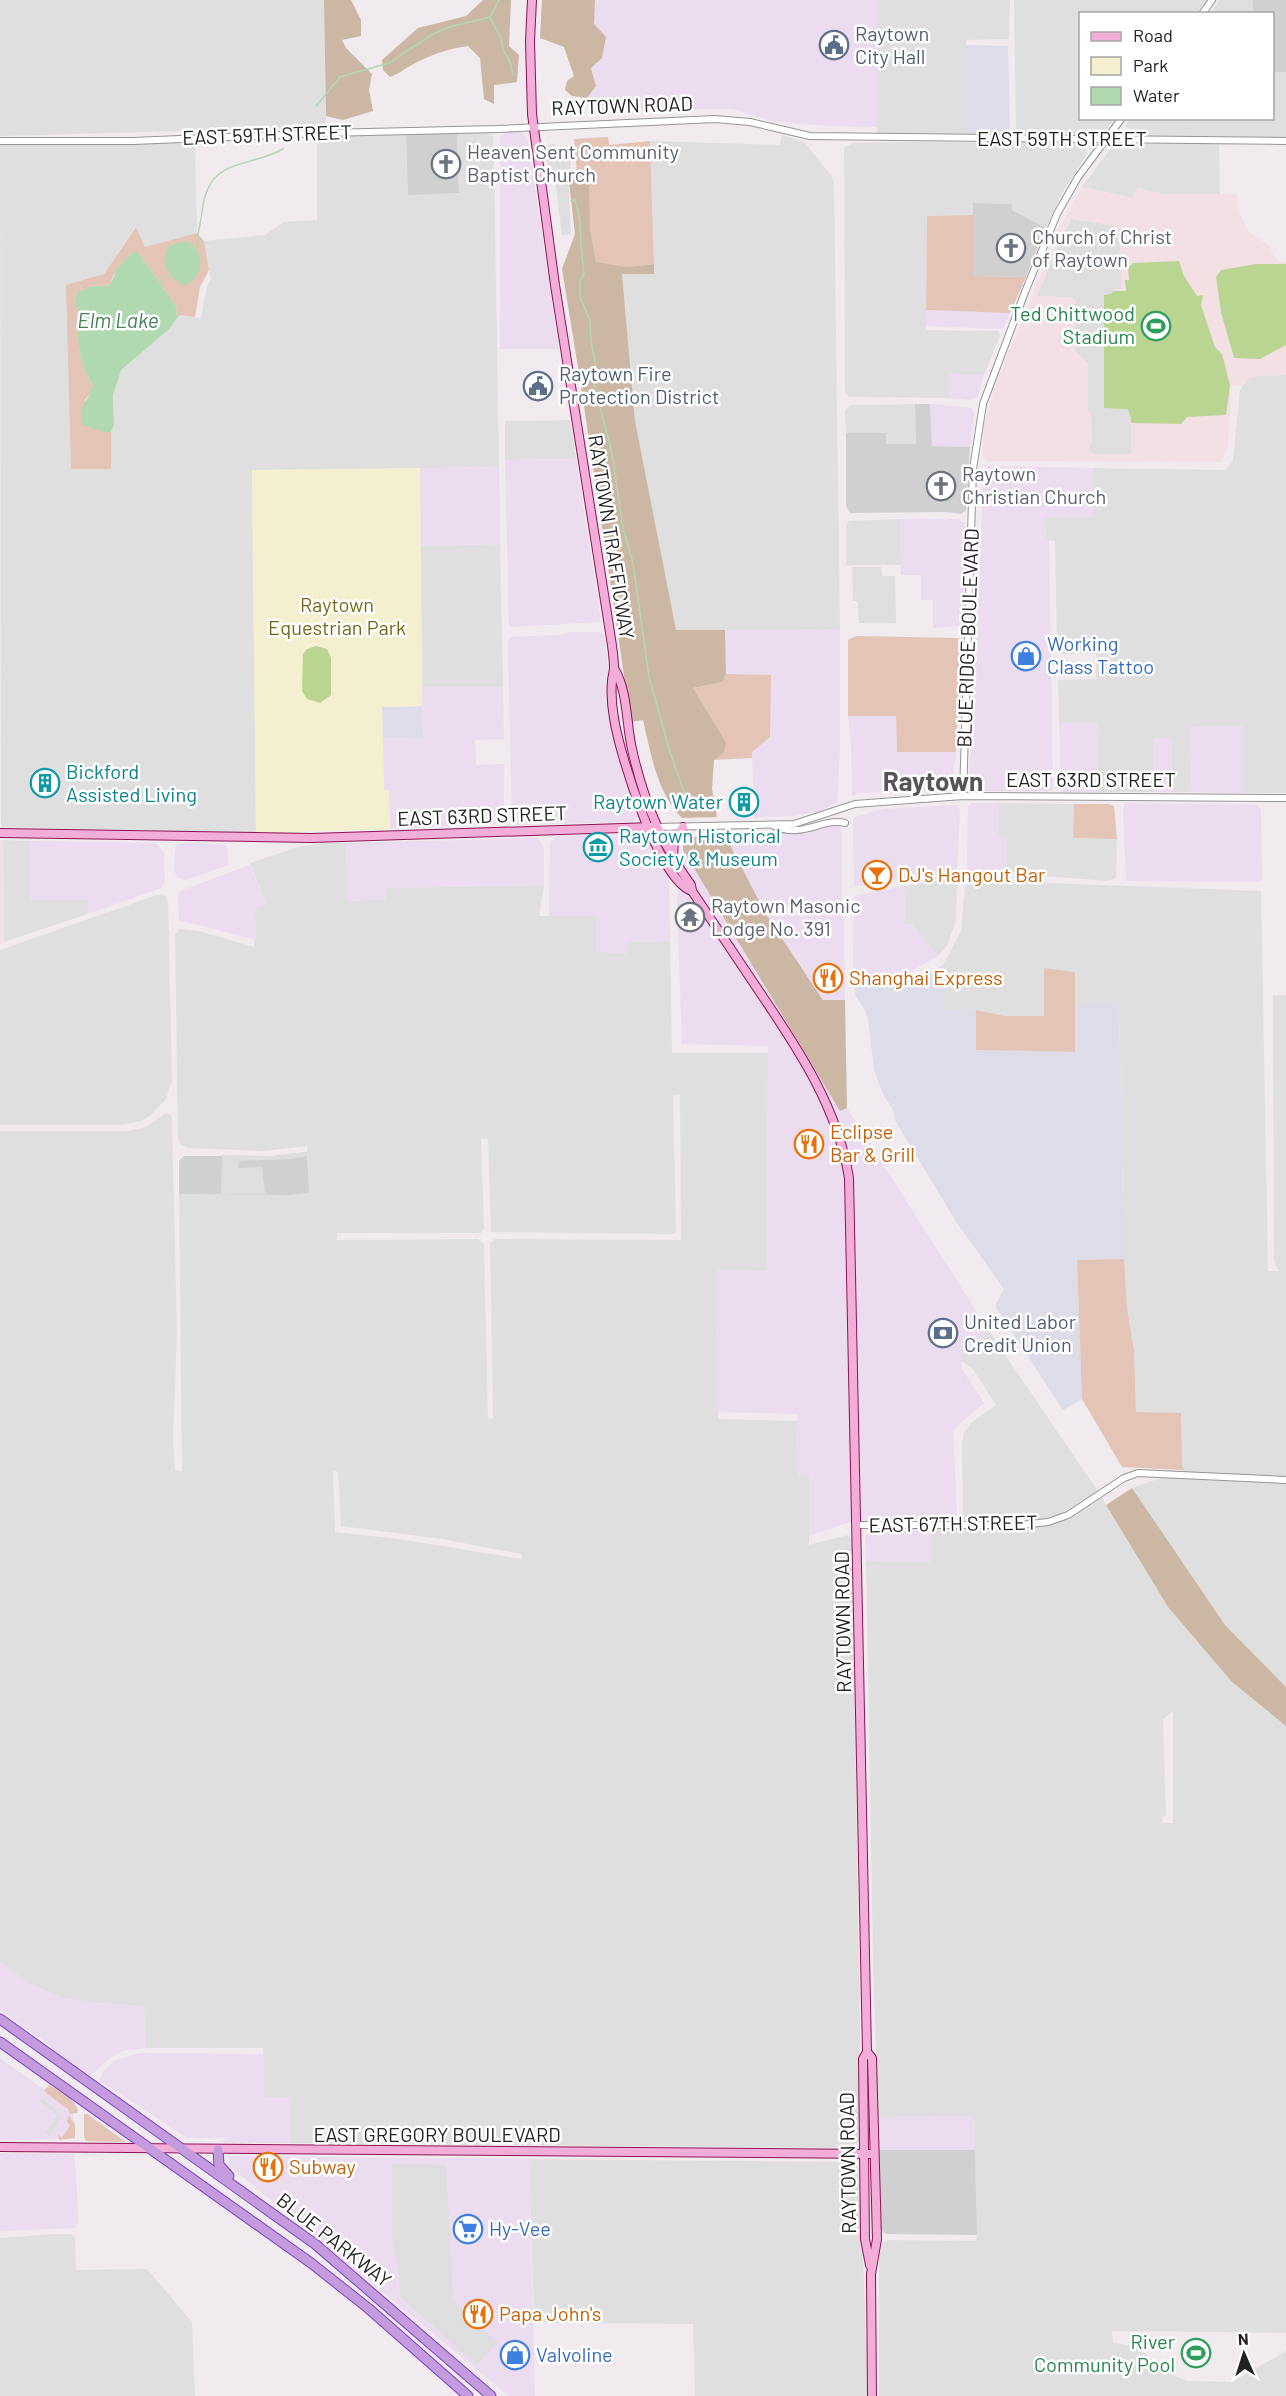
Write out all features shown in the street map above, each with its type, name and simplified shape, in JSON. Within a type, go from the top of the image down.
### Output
[{"type":"highway","name":"BLUE PARKWAY","points":[[0,2019],[334,2260],[491,2396]]},
{"type":"highway","name":"BLUE PARKWAY","points":[[0,2042],[311,2263],[361,2302],[468,2396]]},
{"type":"highway","points":[[218,2150],[221,2168],[251,2193],[259,2204]]},
{"type":"main road","name":"RAYTOWN ROAD","points":[[532,0],[530,84],[533,126]]},
{"type":"main road","name":"RAYTOWN TRAFFICWAY","points":[[533,126],[614,668],[620,679],[632,748],[652,827],[673,873],[684,889],[693,891]]},
{"type":"main road","name":"RAYTOWN TRAFFICWAY","points":[[652,827],[796,1045],[817,1083],[844,1154],[851,1192]]},
{"type":"main road","name":"EAST 63RD STREET","points":[[0,833],[312,838],[652,827]]},
{"type":"main road","points":[[673,858],[674,840],[683,827]]},
{"type":"main road","name":"RAYTOWN ROAD","points":[[851,1192],[867,2052],[863,2059],[865,2239],[871,2274]]},
{"type":"main road","name":"RAYTOWN ROAD","points":[[867,2052],[872,2058],[876,2239],[871,2274],[872,2396]]},
{"type":"main road","name":"EAST GREGORY BOULEVARD","points":[[0,2147],[874,2154]]},
{"type":"street","name":"RAYTOWN ROAD","points":[[533,126],[715,119],[750,122],[810,136],[837,137]]},
{"type":"street","name":"BLUE RIDGE BOULEVARD","points":[[963,796],[973,469],[979,423],[992,376],[1057,214],[1078,177],[1120,120]]},
{"type":"street","name":"EAST 59TH STREET","points":[[0,141],[133,141],[533,126]]},
{"type":"street","name":"EAST 59TH STREET","points":[[837,137],[1286,141]]},
{"type":"street","name":"EAST 63RD STREET","points":[[652,827],[794,824],[855,804],[963,796],[1286,798]]},
{"type":"street","points":[[773,825],[783,830],[795,830],[834,822],[845,823]]},
{"type":"street","name":"EAST 67TH STREET","points":[[858,1525],[1020,1525],[1048,1522],[1068,1515],[1124,1478],[1138,1473],[1286,1480]]},
{"type":"shaded area","points":[[0,0],[324,0],[326,127],[0,136]]},
{"type":"shaded area","points":[[324,0],[351,0],[361,20],[361,36],[342,40],[346,48],[372,74],[369,90],[373,111],[343,120],[326,116]]},
{"type":"shaded area","points":[[483,0],[511,0],[509,46],[519,55],[517,82],[494,85],[494,104],[484,99],[480,58],[468,46],[431,56],[390,77],[383,70],[382,60],[418,28],[466,16]]},
{"type":"shaded area","points":[[542,0],[595,0],[594,24],[606,37],[602,58],[591,68],[596,86],[587,98],[572,96],[565,90],[567,81],[574,76],[564,47],[540,38]]},
{"type":"shaded area","points":[[595,0],[877,0],[877,127],[827,126],[772,121],[732,109],[600,110],[587,98],[596,86],[591,68]]},
{"type":"shaded area","points":[[877,0],[1010,0],[1009,39],[966,40],[966,135],[877,133]]},
{"type":"shaded area","points":[[1014,0],[1208,0],[1198,12],[1079,12],[1079,120],[1115,120],[1101,135],[1026,136],[1020,135],[1016,130]]},
{"type":"shaded area","points":[[1220,0],[1253,0],[1253,12],[1211,12]]},
{"type":"shaded area","points":[[1253,0],[1286,0],[1286,72],[1274,72],[1274,12],[1253,12]]},
{"type":"shaded area","points":[[966,45],[1008,46],[1010,127],[1005,135],[966,135]]},
{"type":"shaded area","points":[[1274,72],[1286,72],[1286,138],[1136,136],[1127,131],[1126,125],[1129,120],[1274,120]]},
{"type":"shaded area","points":[[504,131],[522,132],[528,141],[559,349],[500,349],[500,138]]},
{"type":"shaded area","points":[[487,132],[493,136],[499,467],[252,471],[256,833],[1,827],[0,145],[195,142],[197,233],[145,247],[135,227],[104,274],[71,469],[110,469],[111,432],[114,425],[113,395],[116,380],[121,370],[180,315],[201,318],[207,286],[211,279],[204,241],[265,235],[284,222],[317,220],[317,136],[406,134],[408,194],[459,193],[457,133]]},
{"type":"shaded area","points":[[457,133],[459,193],[408,195],[406,134]]},
{"type":"shaded area","points":[[782,135],[804,142],[831,175],[834,183],[840,629],[676,631],[635,422],[622,274],[654,273],[650,141],[780,145]]},
{"type":"shaded area","points":[[608,137],[609,145],[650,141],[654,264],[626,267],[596,263],[590,229],[586,173],[577,174],[574,139]]},
{"type":"shaded area","points":[[854,143],[1077,143],[1085,147],[1087,153],[1060,197],[1046,228],[1012,210],[1012,204],[973,203],[973,215],[927,216],[926,330],[999,331],[1000,336],[984,375],[949,375],[949,398],[849,397],[845,392],[844,147]]},
{"type":"shaded area","points":[[1219,143],[1220,194],[1163,194],[1138,188],[1134,198],[1082,187],[1111,148],[1117,144]]},
{"type":"shaded area","points":[[554,144],[557,161],[570,160],[571,174],[568,175],[571,234],[562,235],[555,178],[549,173],[545,145]]},
{"type":"shaded area","points":[[586,173],[589,182],[590,229],[596,262],[626,267],[654,264],[654,274],[622,274],[635,421],[676,630],[725,630],[726,674],[723,682],[693,688],[726,742],[724,752],[714,760],[712,789],[717,817],[682,818],[666,797],[661,785],[643,720],[631,722],[562,269],[575,234],[569,182],[577,174]]},
{"type":"shaded area","points":[[1082,187],[1133,198],[1137,188],[1163,194],[1236,194],[1240,215],[1249,232],[1268,245],[1279,262],[1286,262],[1286,375],[1256,376],[1249,378],[1243,385],[1231,386],[1228,446],[1221,462],[987,461],[984,458],[982,454],[984,427],[996,382],[1037,281],[1055,245],[1056,234]]},
{"type":"shaded area","points":[[973,203],[1012,204],[1012,210],[1046,228],[1026,277],[973,276]]},
{"type":"shaded area","points":[[973,215],[974,276],[1026,277],[1010,313],[926,310],[927,216]]},
{"type":"shaded area","points":[[1071,219],[1116,226],[1115,231],[1120,233],[1121,289],[1114,289],[1111,294],[1104,295],[1104,408],[1128,409],[1131,418],[1131,454],[1094,454],[1089,451],[1092,440],[1091,414],[1088,410],[1088,363],[1075,350],[1076,301],[1073,297],[1037,296]]},
{"type":"shaded area","points":[[136,227],[145,247],[197,233],[204,241],[209,270],[200,287],[195,317],[180,315],[177,318],[176,306],[138,252],[133,252],[113,276],[110,285],[89,287],[78,292],[75,299],[80,317],[77,329],[80,354],[84,369],[93,386],[85,400],[104,432],[111,432],[111,469],[71,469],[66,285],[104,274]]},
{"type":"shaded area","name":"Ted Chittwood Stadium","points":[[1179,261],[1184,276],[1197,296],[1203,295],[1201,305],[1215,347],[1222,354],[1230,385],[1226,415],[1187,417],[1181,424],[1131,423],[1131,418],[1104,409],[1104,294],[1126,291],[1125,280],[1129,280],[1128,268],[1133,263]]},
{"type":"shaded area","points":[[1256,264],[1286,264],[1286,345],[1260,359],[1234,358],[1221,312],[1216,277],[1221,270]]},
{"type":"shaded area","points":[[926,310],[1010,313],[1003,329],[926,326]]},
{"type":"shaded area","points":[[949,374],[984,375],[977,397],[970,400],[949,398]]},
{"type":"shaded area","points":[[1286,375],[1286,793],[1243,793],[1242,726],[1190,727],[1192,792],[1173,792],[1171,738],[1153,739],[1154,792],[1098,792],[1097,723],[1059,723],[1058,680],[1096,679],[1096,654],[1057,654],[1055,541],[1046,540],[1045,517],[1093,517],[1093,468],[1226,470],[1233,460],[1240,390],[1243,385],[1249,378],[1256,376]]},
{"type":"shaded area","points":[[915,404],[916,444],[886,444],[885,433],[846,433],[845,411],[850,405]]},
{"type":"shaded area","points":[[915,404],[930,404],[932,446],[970,447],[966,510],[961,514],[947,512],[850,513],[846,506],[846,433],[886,433],[886,444],[916,444]]},
{"type":"shaded area","points":[[930,404],[972,408],[974,413],[970,447],[932,446]]},
{"type":"shaded area","points":[[570,420],[576,459],[505,460],[505,421]]},
{"type":"shaded area","points":[[576,459],[601,622],[509,627],[505,460]]},
{"type":"shaded area","points":[[989,466],[1093,468],[1094,517],[1045,518],[1046,540],[1049,540],[1053,788],[1051,791],[986,791],[972,790],[969,786],[983,491],[981,474]]},
{"type":"shaded area","points":[[499,467],[500,544],[421,546],[420,468]]},
{"type":"shaded area","points":[[900,519],[901,565],[846,565],[846,526],[849,521]]},
{"type":"shaded area","points":[[900,519],[958,519],[965,523],[963,619],[960,626],[933,628],[933,600],[921,600],[921,575],[901,575]]},
{"type":"shaded area","points":[[500,544],[503,687],[422,687],[421,546]]},
{"type":"shaded area","points":[[852,567],[881,567],[882,576],[895,576],[896,623],[859,623],[858,604],[857,601],[853,601]]},
{"type":"shaded area","points":[[840,629],[840,751],[837,803],[817,812],[754,818],[752,752],[771,675],[726,674],[725,630]]},
{"type":"shaded area","points":[[570,632],[604,634],[619,754],[637,816],[634,821],[628,822],[518,825],[512,820],[508,641],[511,637],[560,635]]},
{"type":"shaded area","points":[[856,636],[958,638],[960,640],[956,752],[897,752],[896,716],[848,716],[848,640]]},
{"type":"shaded area","points":[[316,646],[327,649],[331,658],[331,695],[320,703],[307,699],[302,691],[303,654],[307,649]]},
{"type":"shaded area","points":[[726,674],[771,675],[770,737],[752,752],[752,758],[714,760],[726,742],[693,688],[723,682]]},
{"type":"shaded area","points":[[422,687],[503,687],[504,739],[475,740],[476,765],[504,764],[504,819],[501,824],[390,829],[389,791],[384,791],[383,738],[423,739]]},
{"type":"shaded area","points":[[422,706],[423,739],[383,738],[382,707]]},
{"type":"shaded area","points":[[848,716],[896,716],[897,752],[956,752],[952,786],[943,791],[860,793],[852,796]]},
{"type":"shaded area","points":[[1059,723],[1097,723],[1098,792],[1063,792],[1061,789]]},
{"type":"shaded area","points":[[1243,726],[1243,793],[1192,792],[1190,727]]},
{"type":"shaded area","points":[[1153,738],[1171,738],[1173,792],[1154,792]]},
{"type":"shaded area","points":[[972,803],[999,803],[998,836],[1007,837],[1007,873],[967,871],[968,806]]},
{"type":"shaded area","points":[[999,803],[1074,804],[1073,838],[1117,839],[1116,878],[1108,881],[1007,873],[1007,837],[998,837]]},
{"type":"shaded area","points":[[1074,804],[1114,806],[1117,839],[1073,838]]},
{"type":"shaded area","points":[[1124,804],[1258,805],[1261,810],[1262,880],[1256,882],[1126,881],[1123,812]]},
{"type":"shaded area","points":[[957,805],[960,809],[957,871],[854,885],[853,820],[855,817],[883,809]]},
{"type":"shaded area","points":[[835,824],[841,828],[842,836],[842,906],[763,908],[731,847],[731,836],[794,833]]},
{"type":"shaded area","points":[[646,835],[669,875],[670,941],[629,942],[628,954],[596,952],[596,916],[549,916],[550,842],[558,836]]},
{"type":"shaded area","points":[[731,836],[731,847],[767,916],[823,1000],[845,1000],[847,1108],[840,1111],[683,850],[683,837]]},
{"type":"shaded area","points":[[538,838],[544,847],[544,885],[386,888],[386,899],[348,901],[346,843]]},
{"type":"shaded area","points":[[0,840],[3,840],[4,942],[0,944]]},
{"type":"shaded area","points":[[3,840],[30,841],[30,899],[88,900],[88,914],[4,942]]},
{"type":"shaded area","points":[[30,841],[154,843],[164,853],[165,882],[161,888],[88,914],[87,900],[30,900]]},
{"type":"shaded area","points":[[185,843],[227,845],[228,865],[186,880],[179,879],[174,871],[175,850],[177,845]]},
{"type":"shaded area","points":[[324,843],[346,843],[348,901],[386,899],[385,888],[544,885],[539,916],[596,916],[628,942],[670,941],[672,1053],[768,1053],[767,1271],[717,1270],[718,1419],[797,1421],[798,1475],[809,1475],[809,1545],[848,1535],[852,1540],[860,2033],[860,2139],[854,2148],[290,2143],[289,2097],[264,2097],[263,2048],[145,2048],[144,2006],[62,1998],[28,1983],[0,1961],[0,1131],[129,1131],[146,1127],[166,1113],[171,1115],[177,1334],[173,1438],[175,1470],[182,1471],[179,1194],[290,1195],[309,1193],[307,1146],[264,1151],[188,1148],[180,1144],[178,1139],[175,934],[180,929],[199,931],[254,947],[255,908],[266,904],[250,863],[298,847]],"holes":[[[680,1094],[681,1240],[495,1239],[490,1243],[493,1418],[488,1419],[484,1244],[478,1239],[337,1240],[337,1233],[481,1233],[484,1229],[481,1138],[488,1139],[491,1232],[674,1234],[676,1231],[673,1095]],[[333,1471],[338,1472],[341,1526],[442,1539],[521,1554],[522,1559],[399,1539],[335,1532]]]},
{"type":"shaded area","points":[[683,850],[840,1111],[847,1108],[989,1331],[962,1356],[962,1369],[984,1403],[953,1430],[957,1515],[954,1518],[870,1520],[847,1523],[809,1536],[809,1476],[798,1475],[797,1414],[718,1412],[717,1270],[767,1271],[768,1046],[682,1044],[677,903]]},
{"type":"shaded area","points":[[250,865],[266,904],[255,908],[256,940],[179,920],[178,895],[180,891]]},
{"type":"shaded area","points":[[953,879],[957,885],[956,920],[948,944],[938,956],[912,924],[905,925],[904,886]]},
{"type":"shaded area","points":[[968,880],[1261,891],[1268,1271],[1280,1271],[1275,1265],[1274,1258],[1273,995],[1286,995],[1286,1687],[1225,1625],[1132,1488],[1184,1470],[1136,1412],[1134,1350],[1127,1308],[1124,1259],[1119,1004],[1075,1004],[1075,972],[1044,969],[1044,1017],[1005,1016],[976,1010],[943,1010],[943,965],[961,931],[965,888]]},
{"type":"shaded area","points":[[904,886],[905,925],[912,924],[938,956],[910,972],[896,975],[857,976],[853,970],[854,897]]},
{"type":"shaded area","points":[[157,895],[166,896],[168,903],[172,1080],[166,1099],[151,1115],[141,1121],[120,1125],[0,1125],[0,950]]},
{"type":"shaded area","points":[[841,913],[844,920],[845,1000],[824,1000],[767,916]]},
{"type":"shaded area","points":[[943,965],[943,1009],[976,1010],[977,1050],[1075,1052],[1075,1004],[1119,1004],[1124,1259],[1077,1260],[1082,1399],[1063,1410],[995,1306],[1004,1289],[957,1223],[896,1122],[893,1110],[883,1094],[874,1070],[868,1019],[856,997],[854,987],[857,984],[912,984]]},
{"type":"shaded area","points":[[1044,968],[1075,972],[1075,1052],[976,1050],[976,1010],[1005,1016],[1044,1016]]},
{"type":"shaded area","points":[[307,1152],[309,1193],[290,1195],[179,1194],[179,1161],[184,1156],[272,1156]]},
{"type":"shaded area","points":[[307,1152],[307,1156],[291,1159],[239,1161],[238,1168],[262,1167],[265,1194],[221,1194],[222,1155],[272,1156]]},
{"type":"shaded area","points":[[1124,1259],[1127,1308],[1134,1350],[1136,1412],[1181,1413],[1184,1470],[1122,1467],[1082,1399],[1077,1260]]},
{"type":"shaded area","points":[[989,1331],[1097,1490],[1168,1607],[1232,1682],[1286,1726],[1286,2333],[1112,2331],[1113,2343],[1135,2346],[1169,2373],[1187,2381],[1232,2382],[1286,2351],[1286,2396],[879,2396],[879,2245],[888,2240],[976,2241],[977,2235],[974,2116],[878,2117],[866,1561],[931,1562],[931,1527],[963,1527],[962,1443],[964,1433],[972,1422],[996,1405],[973,1369],[962,1361],[962,1356]],"holes":[[[1173,1711],[1173,1823],[1163,1823],[1162,1818],[1166,1815],[1163,1719]]]},
{"type":"shaded area","points":[[1132,1488],[1225,1625],[1286,1687],[1286,1726],[1232,1682],[1168,1607],[1106,1505]]},
{"type":"shaded area","points":[[931,1527],[931,1562],[866,1561],[865,1537],[871,1529]]},
{"type":"shaded area","points":[[0,1961],[28,1983],[62,1998],[144,2006],[145,2048],[122,2051],[91,2075],[85,2074],[53,2052],[51,2046],[0,2010]]},
{"type":"shaded area","points":[[140,2053],[263,2054],[264,2097],[289,2097],[290,2143],[223,2143],[224,2138],[187,2138],[99,2080],[105,2069],[116,2060]]},
{"type":"shaded area","points":[[0,2058],[73,2110],[73,2139],[0,2140]]},
{"type":"shaded area","points":[[50,2085],[71,2099],[78,2109],[77,2113],[70,2114],[68,2109],[46,2093],[44,2090]]},
{"type":"shaded area","points":[[42,2099],[60,2112],[57,2115],[40,2102]]},
{"type":"shaded area","points":[[84,2114],[87,2114],[126,2142],[86,2141]]},
{"type":"shaded area","points":[[57,2115],[61,2118],[49,2136],[45,2133]]},
{"type":"shaded area","points":[[69,2116],[75,2124],[75,2138],[59,2140],[58,2135],[62,2137],[70,2126],[67,2121]]},
{"type":"shaded area","points":[[974,2116],[975,2150],[878,2150],[878,2117]]},
{"type":"shaded area","points":[[878,2150],[975,2150],[977,2235],[887,2234],[883,2232],[880,2228]]},
{"type":"shaded area","points":[[0,2153],[74,2154],[78,2223],[75,2228],[0,2231]]},
{"type":"shaded area","points":[[228,2156],[529,2159],[535,2396],[509,2396],[228,2165]]},
{"type":"shaded area","points":[[529,2159],[857,2162],[860,2171],[868,2396],[695,2396],[693,2324],[534,2323]]},
{"type":"shaded area","points":[[392,2164],[446,2165],[453,2301],[498,2343],[476,2365],[400,2296],[397,2258],[392,2243]]},
{"type":"shaded area","points":[[71,2234],[75,2238],[76,2270],[147,2269],[192,2322],[195,2396],[0,2396],[0,2238]]},
{"type":"green space","name":"Raytown Equestrian Park","points":[[420,468],[422,706],[382,707],[384,790],[389,790],[390,829],[256,833],[252,470]]},
{"type":"water","points":[[186,241],[197,250],[200,264],[196,277],[184,285],[169,273],[165,257],[170,245]]},
{"type":"water","name":"Elm Lake","points":[[133,252],[138,252],[176,306],[177,318],[169,329],[121,370],[113,395],[114,425],[111,432],[104,432],[83,425],[81,419],[82,409],[93,386],[84,369],[80,354],[77,329],[80,317],[75,299],[78,292],[89,287],[110,285],[118,267]]},
{"type":"waterway","points":[[316,106],[340,77],[389,63],[433,34],[449,27],[490,17],[499,0]]},
{"type":"waterway","points":[[490,18],[501,37],[503,50],[510,62],[513,75]]},
{"type":"waterway","points":[[196,246],[206,194],[212,181],[231,167],[283,149]]},
{"type":"waterway","points":[[571,200],[575,200],[579,217],[584,275],[580,280],[580,298],[590,320],[597,374],[594,384],[612,453],[623,528],[633,563],[649,677],[670,752],[690,809]]},
{"type":"waterway","points":[[160,283],[170,275]]},
{"type":"place","name":"Raytown City Hall","points":[[834,45]]},
{"type":"place","name":"Heaven Sent Community Baptist Church","points":[[446,164]]},
{"type":"place","name":"Church of Christ of Raytown","points":[[1011,248]]},
{"type":"place","name":"Ted Chittwood Stadium","points":[[1156,326]]},
{"type":"place","name":"Raytown Fire Protection District","points":[[538,386]]},
{"type":"place","name":"Raytown Christian Church","points":[[941,486]]},
{"type":"place","name":"Working Class Tattoo","points":[[1026,656]]},
{"type":"place","name":"Bickford Assisted Living","points":[[45,783]]},
{"type":"place","name":"Raytown Water","points":[[744,802]]},
{"type":"place","name":"Raytown Historical Society & Museum","points":[[598,847]]},
{"type":"place","name":"DJ's Hangout Bar","points":[[877,875]]},
{"type":"place","name":"Raytown Masonic Lodge No. 391","points":[[690,917]]},
{"type":"place","name":"Shanghai Express","points":[[828,978]]},
{"type":"place","name":"Eclipse Bar & Grill","points":[[809,1144]]},
{"type":"place","name":"United Labor Credit Union","points":[[943,1333]]},
{"type":"place","name":"Subway","points":[[268,2167]]},
{"type":"place","name":"Hy-Vee","points":[[468,2229]]},
{"type":"place","name":"Papa John's","points":[[478,2314]]},
{"type":"place","name":"River Community Pool","points":[[1196,2353]]},
{"type":"place","name":"Valvoline","points":[[515,2355]]},
{"type":"district","name":"Raytown","points":[[933,782]]}]
